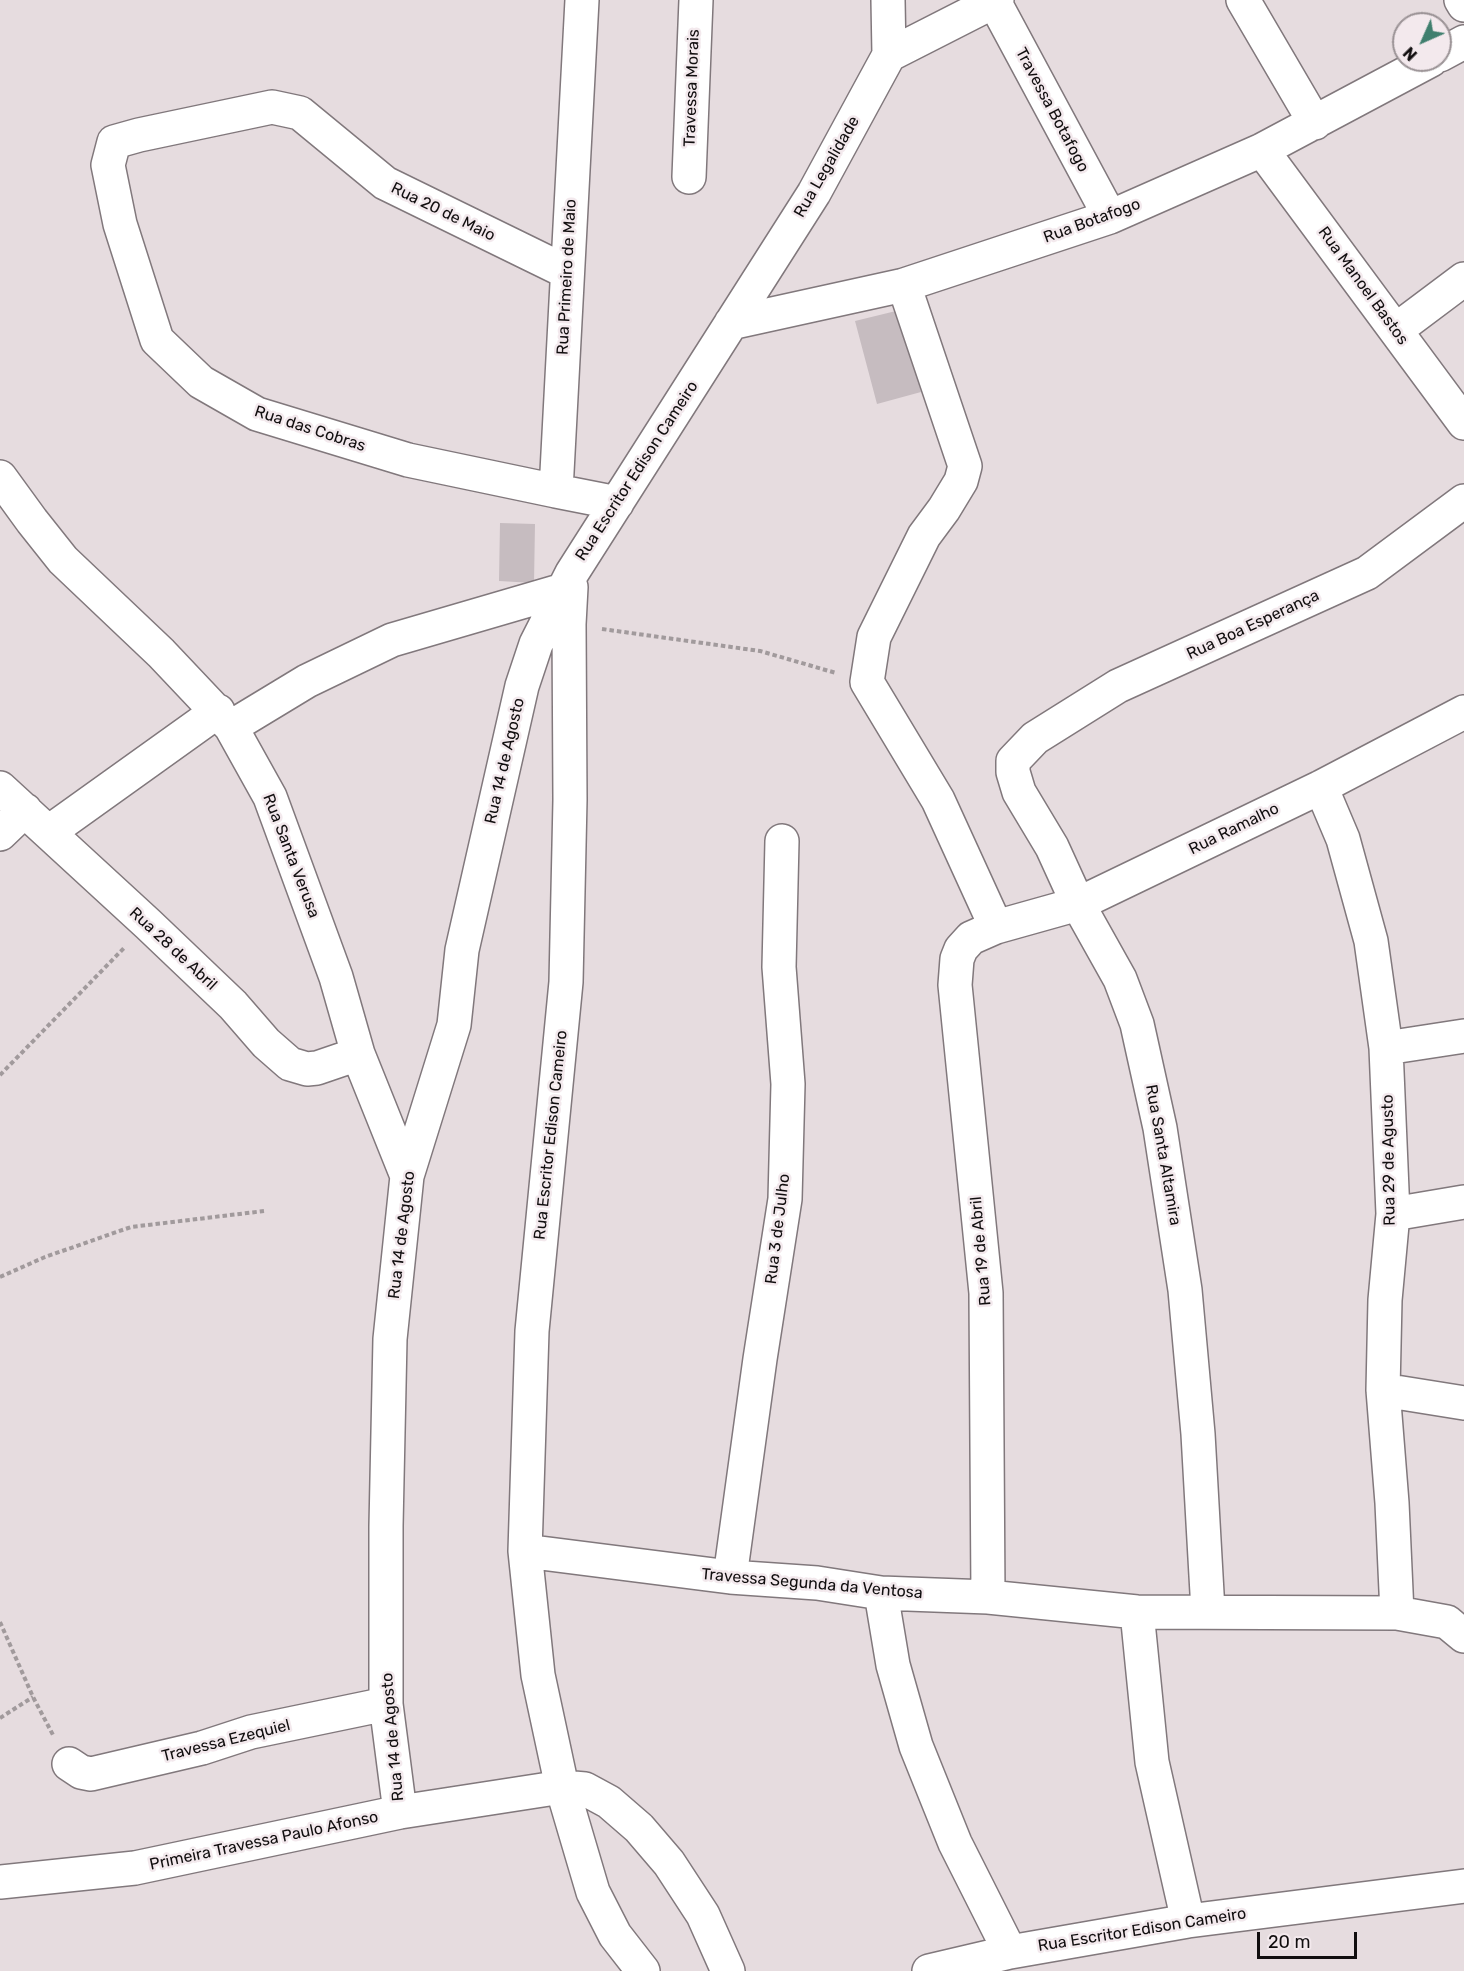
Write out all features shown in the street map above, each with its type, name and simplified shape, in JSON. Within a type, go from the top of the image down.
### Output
[{"type":"street","name":"Rua Primeiro de Maio","points":[[556,491],[582,0]]},
{"type":"street","name":"Travessa Morais","points":[[689,177],[696,0]]},
{"type":"street","name":"Rua Legalidade","points":[[731,323],[814,193],[889,55],[888,0]]},
{"type":"street","points":[[1243,0],[1315,123]]},
{"type":"street","points":[[1461,0],[1464,5]]},
{"type":"street","points":[[889,55],[996,1]]},
{"type":"street","name":"Travessa Botafogo","points":[[996,1],[1110,217]]},
{"type":"street","name":"Rua Botafogo","points":[[731,323],[904,285],[1110,217],[1262,150],[1409,72]]},
{"type":"street","name":"Rua 20 de Maio","points":[[108,165],[114,142],[139,135],[272,107],[300,113],[385,183],[567,272]]},
{"type":"street","name":"Rua Manoel Bastos","points":[[1262,150],[1464,423]]},
{"type":"street","name":"Rua das Cobras","points":[[108,165],[120,224],[157,340],[201,382],[257,414],[408,460],[556,491]]},
{"type":"street","points":[[1396,330],[1464,279]]},
{"type":"street","points":[[904,285],[965,466],[961,481],[924,536],[874,637],[867,682],[938,800],[996,927]]},
{"type":"street","name":"Rua Escritor Edison Cameiro","points":[[643,1971],[615,1935],[593,1892],[562,1787],[538,1675],[525,1551],[532,1331],[566,982],[570,800],[567,581],[731,323]]},
{"type":"street","name":"Rua Santa Verusa","points":[[0,477],[63,560],[161,652],[225,719],[270,797],[336,977],[358,1054],[407,1176]]},
{"type":"street","points":[[556,491],[617,503]]},
{"type":"street","name":"Rua Boa Esperança","points":[[1035,738],[1118,686],[1367,573],[1464,501]]},
{"type":"street","points":[[49,832],[225,719],[392,640],[567,581]]},
{"type":"street","name":"Rua 14 de Agosto","points":[[400,1812],[386,1704],[386,1526],[390,1339],[407,1176],[454,1025],[462,950],[522,686],[537,644],[567,581]]},
{"type":"street","name":"Rua Ramalho","points":[[996,927],[1078,904],[1321,787],[1464,712]]},
{"type":"street","name":"Rua Santa Altamira","points":[[1035,738],[1013,761],[1013,772],[1019,792],[1052,847],[1078,904],[1120,979],[1137,1024],[1160,1128],[1185,1290],[1198,1434],[1208,1611]]},
{"type":"street","name":"Rua 29 de Agusto","points":[[1321,787],[1343,839],[1371,941],[1386,1048],[1393,1214],[1385,1300],[1383,1390],[1392,1503],[1396,1613]]},
{"type":"street","name":"Rua 28 de Abril","points":[[0,788],[148,924],[233,1005],[266,1043],[290,1064],[307,1069],[316,1068],[358,1054]]},
{"type":"street","points":[[0,834],[25,810]]},
{"type":"street","name":"Rua 3 de Julho","points":[[730,1577],[784,1199],[788,1084],[779,967],[782,841]]},
{"type":"street","name":"Rua 19 de Abril","points":[[988,1597],[986,1293],[955,985],[957,959],[961,949],[971,938],[996,927]]},
{"type":"street","points":[[1386,1048],[1464,1036]]},
{"type":"street","points":[[1393,1214],[1464,1202]]},
{"type":"street","points":[[1383,1390],[1464,1403]]},
{"type":"street","name":"Travessa Segunda da Ventosa","points":[[525,1551],[730,1577],[816,1583],[881,1593],[988,1597],[1137,1611],[1396,1613],[1447,1622],[1464,1636]]},
{"type":"street","points":[[881,1593],[893,1665],[916,1746],[955,1844],[1010,1952]]},
{"type":"street","points":[[1137,1611],[1152,1762],[1188,1921]]},
{"type":"street","name":"Travessa Ezequiel","points":[[69,1764],[81,1772],[91,1774],[202,1748],[252,1731],[386,1704]]},
{"type":"street","name":"Primeira Travessa Paulo Afonso","points":[[0,1882],[135,1868],[400,1812],[562,1787],[585,1789],[609,1802],[639,1827],[669,1863],[703,1915],[728,1971]]},
{"type":"street","name":"Rua Escritor Edison Cameiro","points":[[929,1971],[1010,1952],[1188,1921],[1464,1886]]},
{"type":"path","points":[[568,624],[760,651],[867,682]]},
{"type":"path","points":[[0,1075],[148,924]]},
{"type":"path","points":[[0,1277],[45,1257],[131,1227],[264,1211]]},
{"type":"path","points":[[0,1623],[33,1697],[69,1764]]},
{"type":"path","points":[[0,1718],[33,1697]]},
{"type":"building","points":[[900,310],[921,392],[877,404],[855,321]]},
{"type":"building","points":[[500,523],[535,524],[534,583],[499,581]]}]
